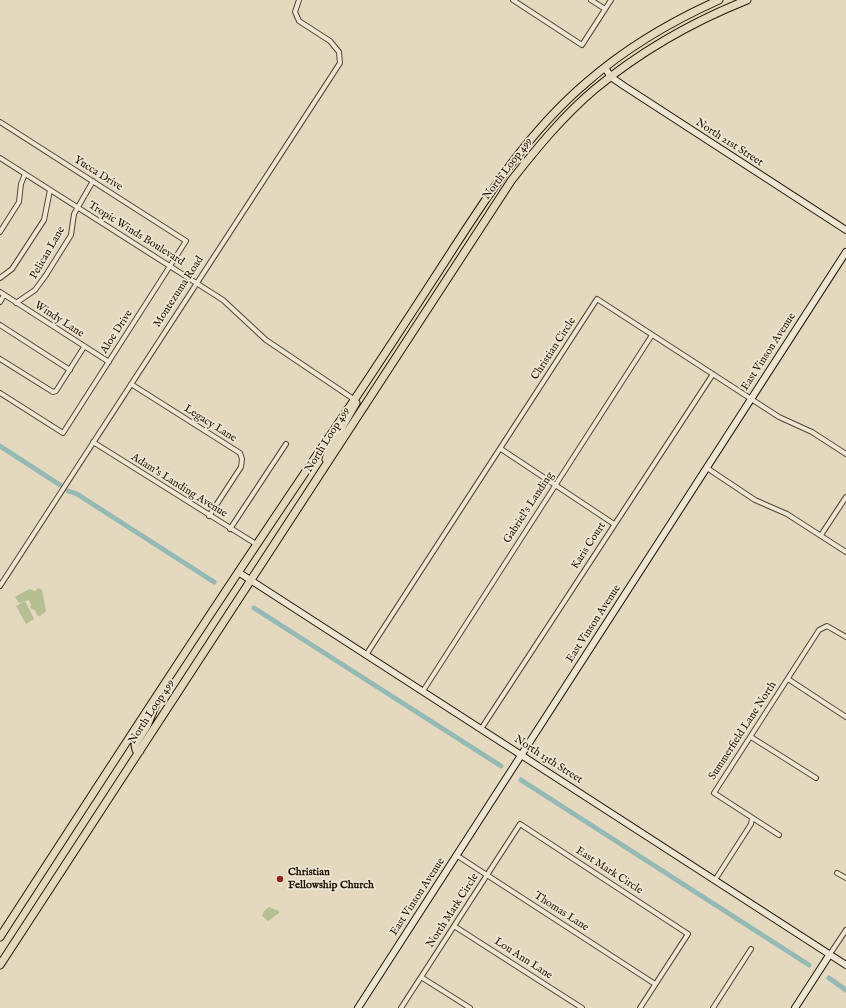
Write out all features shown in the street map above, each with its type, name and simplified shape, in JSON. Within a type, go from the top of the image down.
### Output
[{"type":"main road","name":"North Loop 499","points":[[0,937],[256,544],[354,400],[502,175],[531,139],[560,107],[587,81],[663,28],[719,0]]},
{"type":"main road","name":"North Loop 499","points":[[0,964],[511,181],[539,146],[594,90],[669,37],[701,20],[747,0]]},
{"type":"main road","points":[[320,474],[330,448],[357,404],[354,400]]},
{"type":"main road","points":[[140,751],[136,750],[135,745],[151,716],[159,692]]},
{"type":"street","name":"Montezuma Road","points":[[0,586],[340,63],[339,52],[330,41],[298,19],[295,12],[299,0]]},
{"type":"street","points":[[513,0],[582,45],[611,0]]},
{"type":"street","points":[[592,0],[605,9]]},
{"type":"street","name":"North 21st Street","points":[[605,68],[611,77],[644,100],[846,230]]},
{"type":"street","name":"Yucca Drive","points":[[0,122],[186,241]]},
{"type":"street","name":"Tropic Winds Boulevard","points":[[0,158],[170,266],[233,308],[266,340],[354,400]]},
{"type":"street","points":[[0,232],[19,202],[21,184],[25,174]]},
{"type":"street","name":"Pelican Lane","points":[[16,302],[35,290],[46,275],[71,235],[74,214],[93,181]]},
{"type":"street","points":[[0,278],[12,269],[44,220],[50,190]]},
{"type":"street","name":"Aloe Drive","points":[[0,393],[63,433],[186,241]]},
{"type":"street","name":"East Vinson Avenue","points":[[358,1008],[846,252]]},
{"type":"street","points":[[0,302],[2,294]]},
{"type":"street","name":"Windy Lane","points":[[2,294],[108,362]]},
{"type":"street","name":"Christian Circle","points":[[366,655],[597,299],[751,398],[780,416],[812,432],[846,454]]},
{"type":"street","points":[[0,326],[70,370]]},
{"type":"street","name":"Gabriel's Landing","points":[[422,691],[652,335]]},
{"type":"street","points":[[0,359],[53,392],[56,391],[84,347]]},
{"type":"street","name":"Karis Court","points":[[482,729],[713,374]]},
{"type":"street","name":"Legacy Lane","points":[[130,384],[240,453],[242,459],[241,467],[209,516]]},
{"type":"street","name":"Adam's Landing Avenue","points":[[93,442],[256,544]]},
{"type":"street","points":[[230,529],[286,444]]},
{"type":"street","points":[[501,449],[614,524]]},
{"type":"street","points":[[707,468],[755,500],[787,514],[845,551]]},
{"type":"street","points":[[821,535],[846,496]]},
{"type":"street","name":"North 13th Street","points":[[238,572],[846,965]]},
{"type":"street","name":"Summerfield Lane North","points":[[752,818],[714,793],[822,628],[830,628],[846,637]]},
{"type":"street","points":[[788,679],[846,717]]},
{"type":"street","points":[[751,737],[816,778]]},
{"type":"street","points":[[715,880],[750,824],[752,818],[779,836]]},
{"type":"street","name":"North Mark Circle","points":[[401,1008],[520,824]]},
{"type":"street","name":"East Mark Circle","points":[[520,824],[688,934],[655,984]]},
{"type":"street","name":"Thomas Lane","points":[[456,855],[655,984]]},
{"type":"street","points":[[837,873],[846,878]]},
{"type":"street","name":"Lou Ann Lane","points":[[454,926],[582,1008]]},
{"type":"street","points":[[795,1008],[846,930]]},
{"type":"street","points":[[712,1008],[751,949]]},
{"type":"street","points":[[421,976],[470,1008]]},
{"type":"street","points":[[640,1008],[655,984]]},
{"type":"green space","points":[[38,588],[42,590],[46,611],[40,616],[37,615],[35,610],[30,608],[31,605],[29,600],[19,603],[15,597],[29,589],[35,591]]},
{"type":"green space","points":[[25,601],[34,619],[26,624],[16,606]]},
{"type":"green space","points":[[269,907],[279,911],[279,913],[268,921],[262,916],[264,911]]},
{"type":"waterway","points":[[0,446],[60,485]]},
{"type":"waterway","points":[[68,491],[77,494],[214,582]]},
{"type":"waterway","points":[[254,608],[501,766]]},
{"type":"waterway","points":[[521,780],[809,965]]},
{"type":"waterway","points":[[829,978],[846,990]]},
{"type":"place","name":"Christian Fellowship Church","points":[[280,879]]}]
